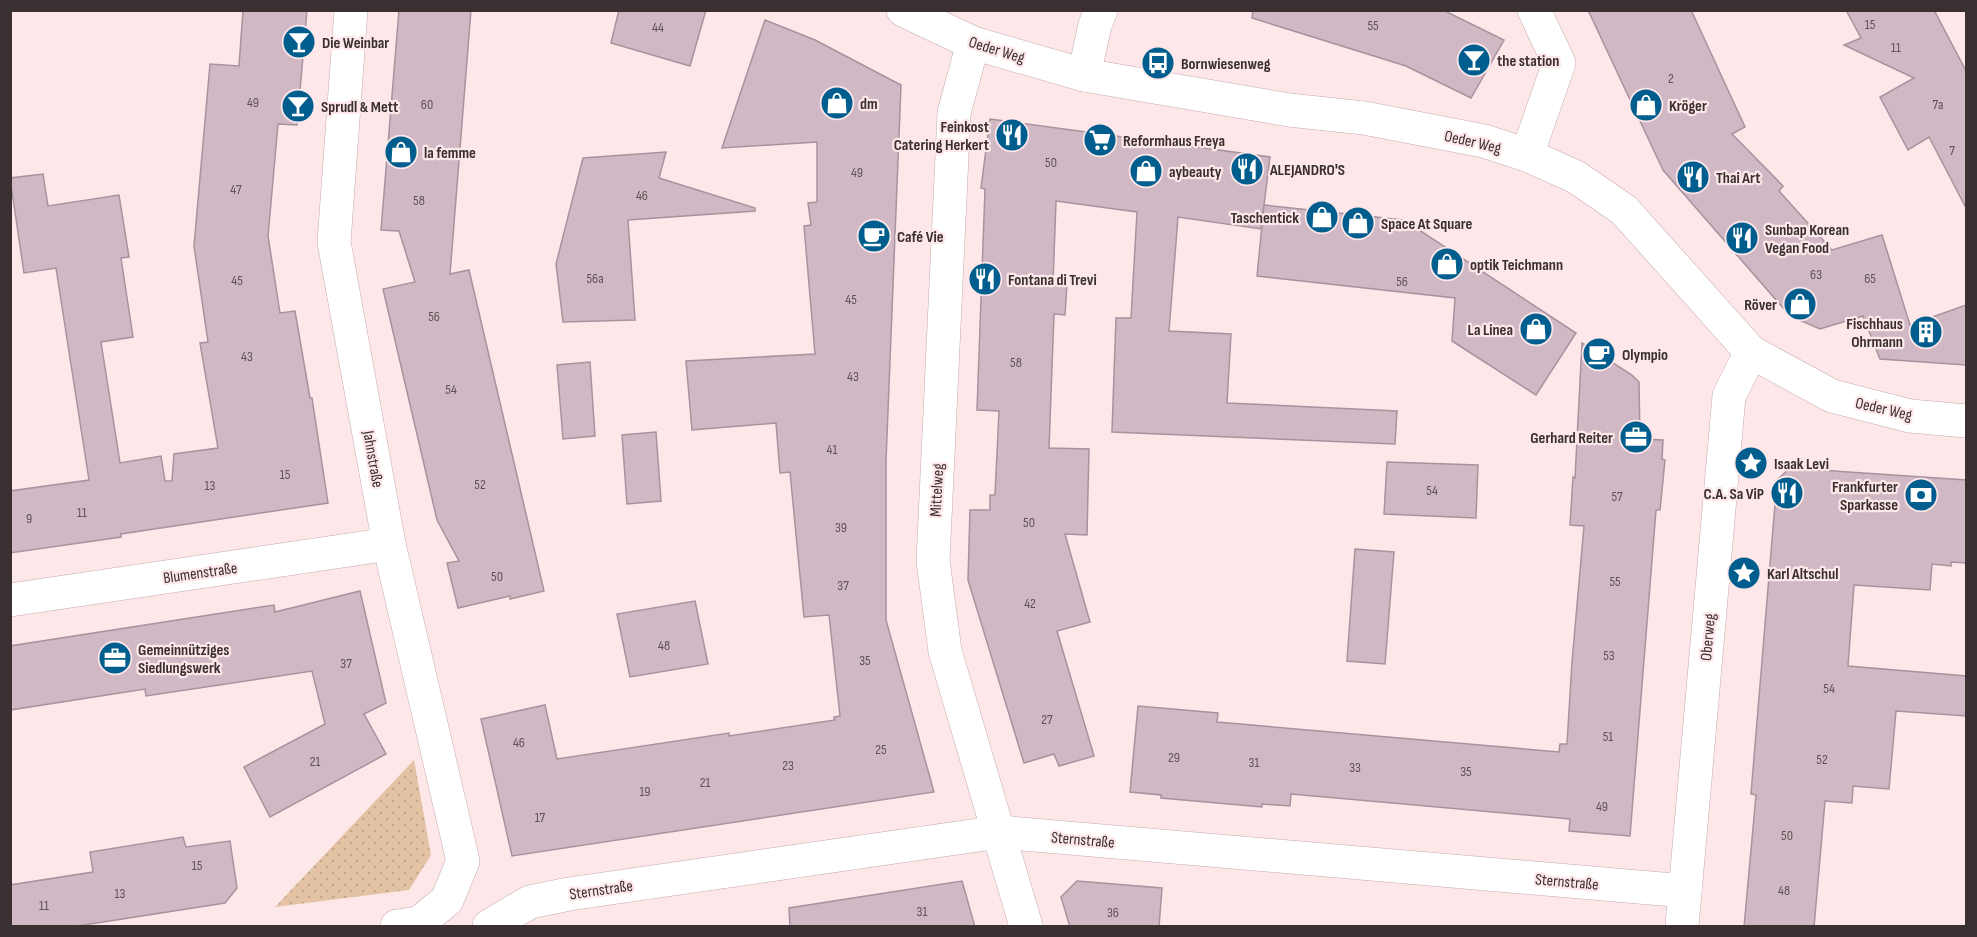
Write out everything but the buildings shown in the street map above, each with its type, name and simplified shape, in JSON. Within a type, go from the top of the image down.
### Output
[{"type":"street","name":"Jahnstraße","points":[[351,10],[334,242],[389,544],[463,861],[447,900],[419,923],[398,927]]},
{"type":"street","name":"Oeder Weg","points":[[903,10],[973,43],[1084,75],[1289,110],[1364,118],[1484,141],[1527,155],[1576,177],[1624,210],[1750,352],[1832,396],[1910,416],[1966,420]]},
{"type":"street","points":[[1084,75],[1095,25],[1101,10]]},
{"type":"street","points":[[1527,155],[1559,63],[1534,10]]},
{"type":"street","name":"Mittelweg","points":[[973,43],[954,113],[933,561],[945,651],[1026,927]]},
{"type":"street","name":"Oberweg","points":[[1682,927],[1729,396],[1750,352]]},
{"type":"street","name":"Blumenstraße","points":[[10,600],[389,544]]},
{"type":"street","name":"Sternstraße","points":[[489,925],[530,902],[569,894],[999,832],[1685,891]]},
{"type":"shaded area","points":[[414,760],[431,855],[409,890],[275,907]]},
{"type":"place","name":"Die Weinbar","points":[[299,42]]},
{"type":"place","name":"the station","points":[[1474,60]]},
{"type":"place","name":"Bornwiesenweg","points":[[1158,63]]},
{"type":"place","name":"dm","points":[[837,103]]},
{"type":"place","name":"Kröger","points":[[1646,105]]},
{"type":"place","name":"Sprudl & Mett","points":[[298,106]]},
{"type":"place","name":"Feinkost Catering Herkert","points":[[1012,135]]},
{"type":"place","name":"Reformhaus Freya","points":[[1100,140]]},
{"type":"place","name":"la femme","points":[[401,152]]},
{"type":"place","name":"ALEJANDRO'S","points":[[1247,169]]},
{"type":"place","name":"aybeauty","points":[[1146,171]]},
{"type":"place","name":"Thai Art","points":[[1693,177]]},
{"type":"place","name":"Taschentick","points":[[1322,217]]},
{"type":"place","name":"Space At Square","points":[[1358,223]]},
{"type":"place","name":"Café Vie","points":[[874,236]]},
{"type":"place","name":"Sunbap Korean Vegan Food","points":[[1742,238]]},
{"type":"place","name":"optik Teichmann","points":[[1447,264]]},
{"type":"place","name":"Fontana di Trevi","points":[[985,279]]},
{"type":"place","name":"Röver","points":[[1800,304]]},
{"type":"place","name":"La Linea","points":[[1536,329]]},
{"type":"place","name":"Fischhaus Ohrmann","points":[[1926,332]]},
{"type":"place","name":"Olympio","points":[[1599,354]]},
{"type":"place","name":"Gerhard Reiter","points":[[1636,437]]},
{"type":"place","name":"Isaak Levi","points":[[1751,463]]},
{"type":"place","name":"C.A. Sa ViP","points":[[1787,493]]},
{"type":"place","name":"Frankfurter Sparkasse","points":[[1921,495]]},
{"type":"place","name":"Karl Altschul","points":[[1744,573]]},
{"type":"place","name":"Gemeinnütziges Siedlungswerk","points":[[115,658]]}]
